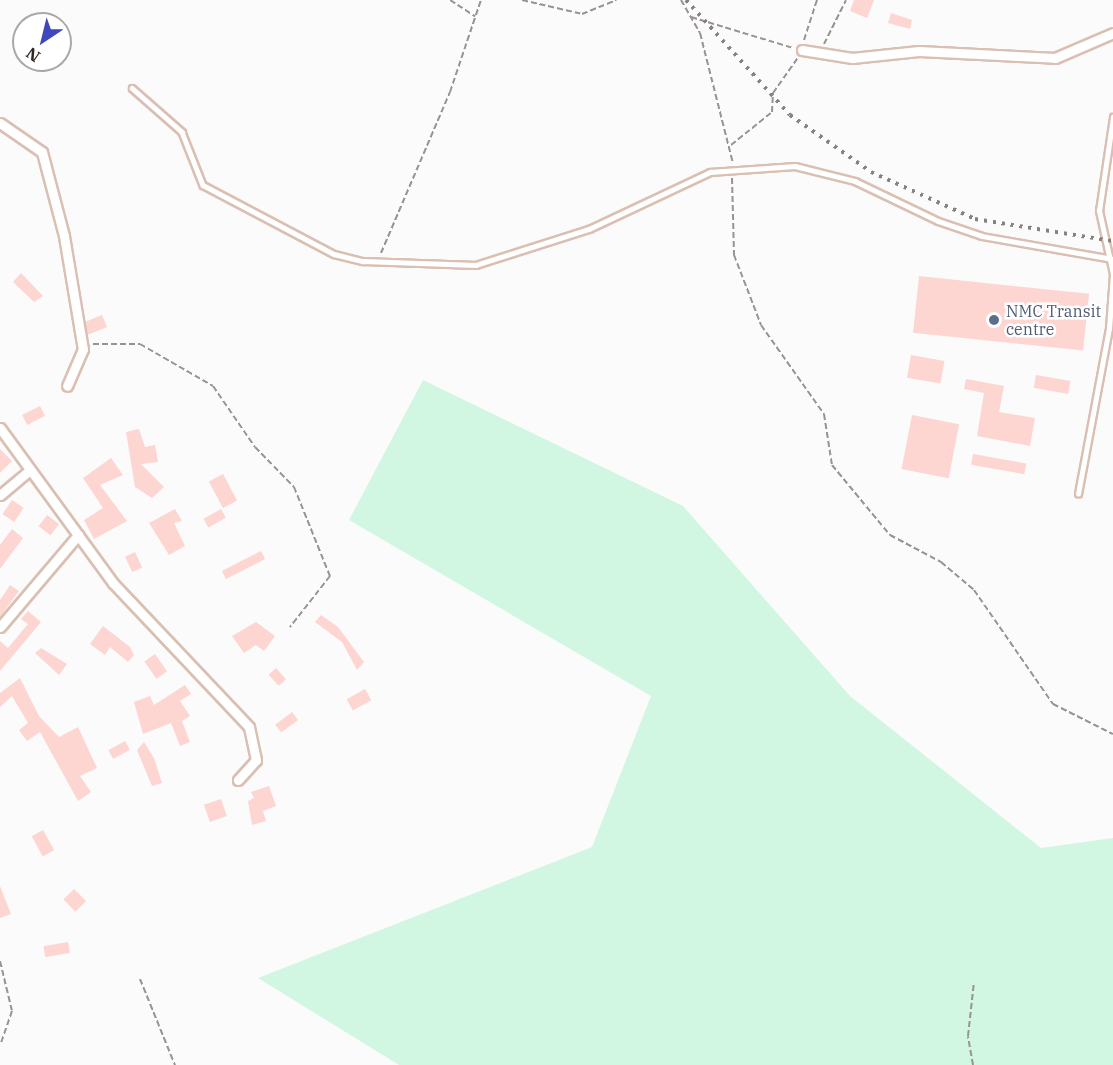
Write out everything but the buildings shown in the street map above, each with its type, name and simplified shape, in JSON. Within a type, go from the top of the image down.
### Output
[{"type":"street","points":[[802,50],[821,55],[852,58],[919,51],[1055,58],[1113,33]]},
{"type":"street","points":[[0,124],[42,152],[64,236],[81,343],[81,361],[67,386]]},
{"type":"street","points":[[0,429],[113,583],[249,727],[256,760],[238,780]]},
{"type":"street","points":[[0,495],[29,471]]},
{"type":"street","points":[[0,627],[78,536]]},
{"type":"lane","points":[[132,88],[176,124],[203,185],[334,254],[376,264],[454,266],[513,256],[589,229],[710,171],[733,167],[817,167],[982,236],[1112,258]]},
{"type":"lane","points":[[1078,494],[1109,329],[1112,258],[1099,211],[1113,117]]},
{"type":"path","points":[[450,0],[475,16]]},
{"type":"path","points":[[376,264],[442,114],[481,0]]},
{"type":"path","points":[[522,0],[582,14],[616,0]]},
{"type":"path","points":[[681,0],[691,17],[730,145],[733,167],[734,255],[760,325],[824,414],[832,465],[890,535],[940,561],[974,590],[1053,704],[1113,734]]},
{"type":"path","points":[[730,145],[772,112],[773,93],[802,50],[817,0]]},
{"type":"path","points":[[821,55],[846,0]]},
{"type":"path","points":[[691,17],[802,50]]},
{"type":"path","points":[[81,343],[140,344],[205,380],[255,447],[294,487],[330,576],[290,627]]},
{"type":"path","points":[[0,961],[12,1011],[0,1045]]},
{"type":"path","points":[[140,979],[175,1065]]},
{"type":"path","points":[[973,1065],[968,1036],[974,982]]},
{"type":"green space","points":[[423,380],[683,506],[850,696],[1041,848],[1113,838],[1113,1065],[399,1065],[258,978],[592,847],[651,696],[349,520]]},
{"type":"railway","points":[[686,0],[790,115],[871,172],[975,219],[1113,241]]},
{"type":"place","name":"NMC Transit centre","points":[[994,320]]}]
